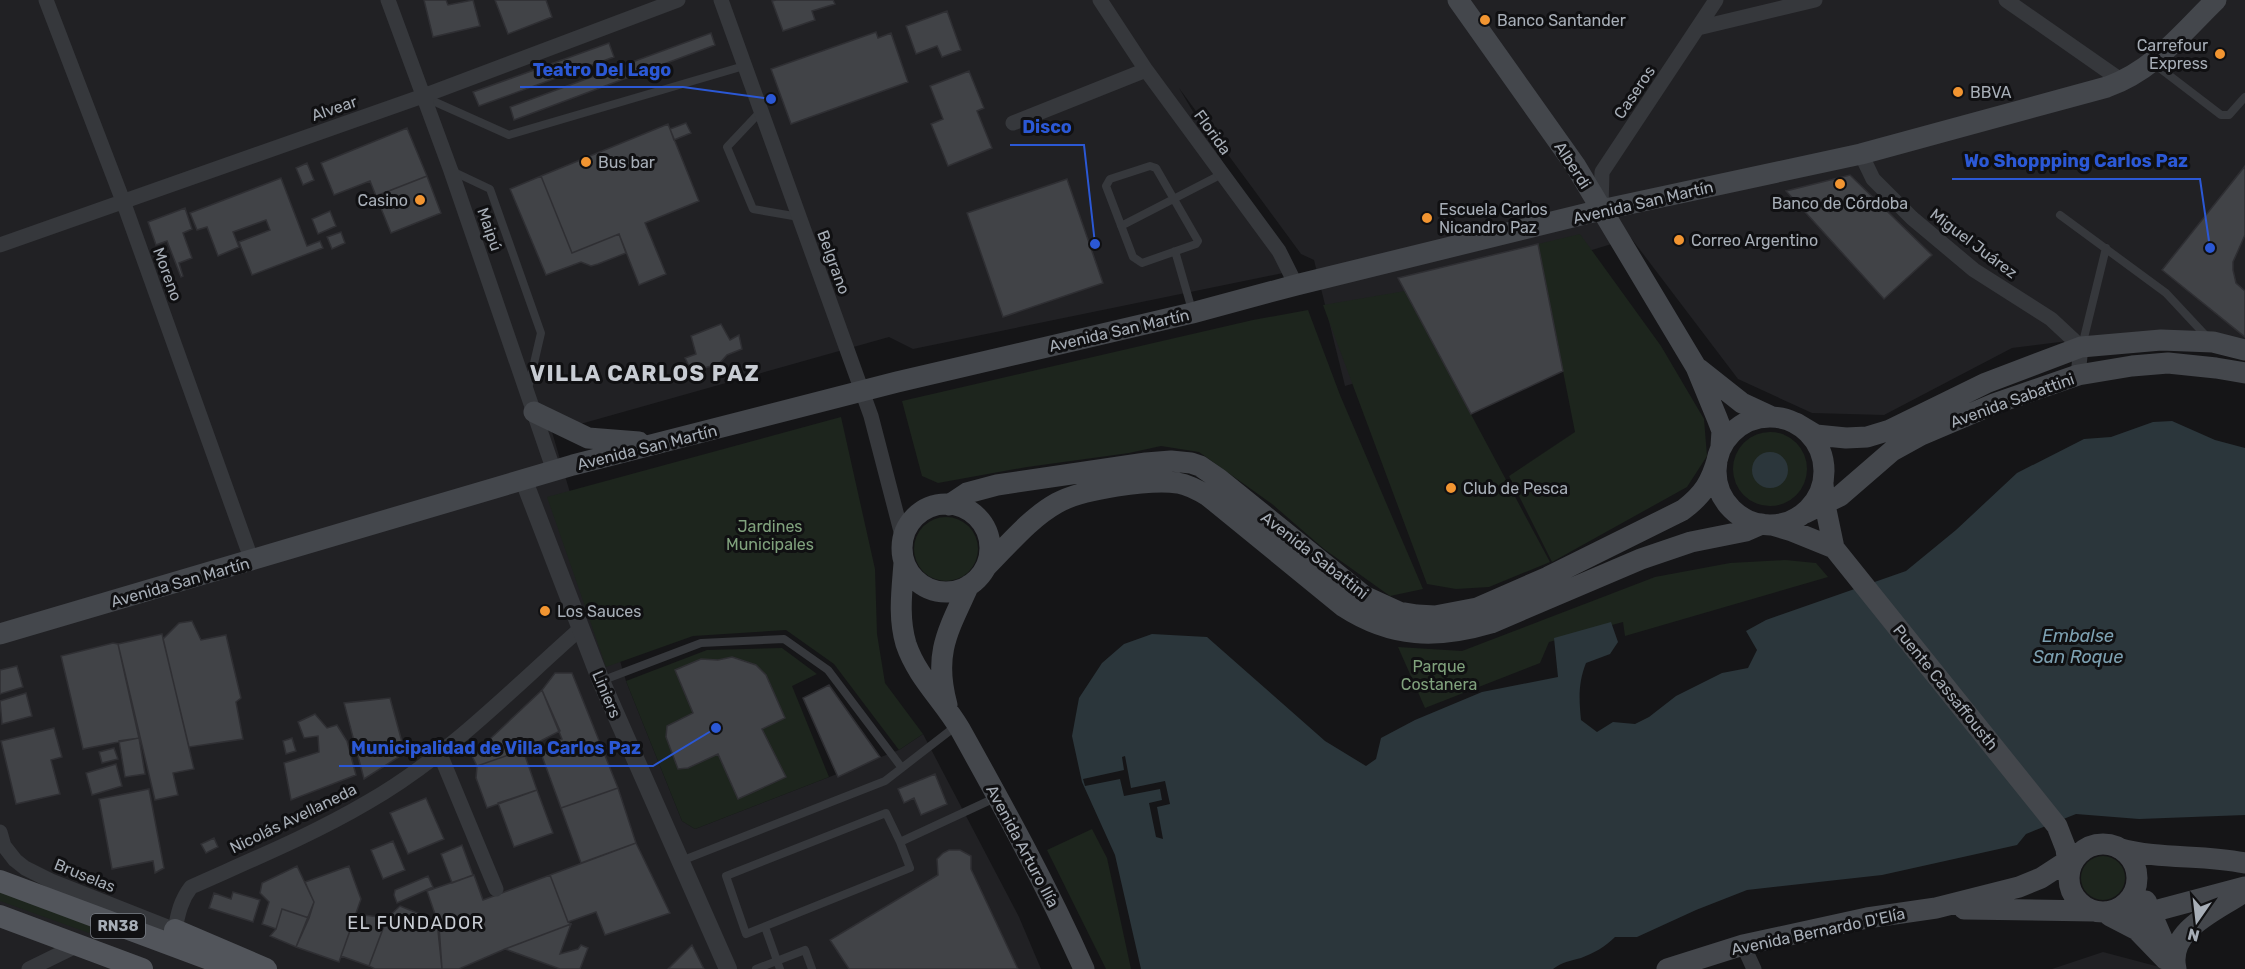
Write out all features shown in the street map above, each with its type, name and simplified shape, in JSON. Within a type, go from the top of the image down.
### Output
[{"type":"main road","name":"Alberdi","points":[[1458,0],[1575,165],[1696,367],[1722,431],[1720,452]]},
{"type":"main road","name":"Avenida San Martín","points":[[0,634],[554,471],[862,391],[1192,313],[1601,210],[1861,154],[2122,81],[2153,63],[2216,0]]},
{"type":"main road","name":"Avenida Sabattini","points":[[1796,423],[1815,435],[1846,438],[1890,430],[1986,383],[2081,346],[2162,340],[2213,342],[2245,350]]},
{"type":"main road","name":"Avenida Sabattini","points":[[986,567],[1045,511],[1069,497],[1102,489],[1176,483],[1196,488],[1208,496],[1344,607],[1359,616],[1380,626],[1427,634],[1470,629],[1491,623],[1641,559],[1691,542],[1794,519],[1805,513],[1824,494],[1840,496],[1892,451],[1921,435],[1994,404],[2078,375],[2168,363],[2216,368],[2245,374]]},
{"type":"main road","name":"Alberdi","points":[[1696,367],[1742,404],[1770,416]]},
{"type":"main road","points":[[531,402],[588,438],[664,443]]},
{"type":"main road","points":[[1767,524],[1750,521],[1738,514],[1721,495],[1716,470],[1720,452],[1730,434],[1742,424],[1755,418],[1770,416],[1796,423],[1808,432],[1818,444],[1823,459],[1824,494]]},
{"type":"main road","name":"Avenida Sabattini","points":[[949,505],[967,493],[998,485],[1146,463],[1171,461],[1191,463],[1219,479],[1364,596],[1400,612],[1435,616],[1477,608],[1548,577],[1683,510],[1699,498],[1704,491],[1712,477],[1720,452]]},
{"type":"main road","name":"Puente Cassaffousth","points":[[1824,494],[1834,548],[2057,826],[2088,855]]},
{"type":"main road","points":[[904,562],[910,574],[931,590],[957,591],[979,578],[986,567],[990,554],[989,539],[984,526],[974,515],[963,508],[949,505],[936,505],[920,514],[907,527],[903,539],[901,624],[906,643],[913,662],[953,718]]},
{"type":"main road","name":"Puente Cassaffousth","points":[[1767,524],[1792,531],[1834,548]]},
{"type":"main road","points":[[953,718],[942,685],[940,664],[943,646],[969,585]]},
{"type":"main road","name":"Avenida Arturo Ilía","points":[[953,718],[1032,859],[1084,969]]},
{"type":"main road","name":"Puente Cassaffousth","points":[[2057,826],[2088,855]]},
{"type":"main road","points":[[2088,855],[2190,856],[2245,863]]},
{"type":"main road","points":[[2088,855],[2131,859],[2135,869],[2135,889],[2125,903],[2102,911]]},
{"type":"main road","points":[[2088,855],[2072,894],[2086,908],[2102,911],[2128,924],[2145,936],[2175,969]]},
{"type":"main road","name":"Avenida Bernardo D'Elía","points":[[1667,969],[1743,945],[1868,918],[1936,908],[2019,887],[2088,855]]},
{"type":"main road","points":[[2136,880],[2175,969]]},
{"type":"main road","name":"RN38","points":[[0,881],[236,969]]},
{"type":"main road","name":"Avenida Bernardo D'Elía","points":[[1936,908],[2102,911],[2137,914],[2245,887]]},
{"type":"main road","points":[[2175,969],[2175,949],[2183,935],[2245,892]]},
{"type":"main road","name":"RN38","points":[[0,916],[142,969]]},
{"type":"main road","points":[[175,930],[266,969]]},
{"type":"main road","points":[[78,945],[88,941],[112,940],[191,969]]},
{"type":"street","name":"Moreno","points":[[46,0],[123,201],[252,561]]},
{"type":"street","name":"Maipú","points":[[388,0],[452,171],[554,471]]},
{"type":"street","name":"Alvear","points":[[0,245],[423,96],[678,0]]},
{"type":"street","name":"Belgrano","points":[[721,0],[872,416],[903,539]]},
{"type":"street","name":"Florida","points":[[1100,0],[1146,70],[1279,250],[1296,285]]},
{"type":"street","name":"Caseros","points":[[1601,210],[1602,172],[1716,0]]},
{"type":"street","points":[[1698,27],[1815,0]]},
{"type":"street","points":[[2006,0],[2122,81]]},
{"type":"street","points":[[1012,123],[1146,70]]},
{"type":"street","name":"Miguel Juárez","points":[[1861,154],[1873,179],[1912,218],[1974,270],[2051,319],[2081,346]]},
{"type":"street","points":[[2078,375],[2081,346]]},
{"type":"street","name":"Liniers","points":[[524,481],[601,681],[729,969]]},
{"type":"street","name":"Nicolás Avellaneda","points":[[175,930],[178,910],[183,897],[191,887],[314,831],[369,802],[440,754],[580,629]]},
{"type":"street","points":[[440,754],[496,889]]},
{"type":"street","name":"Bruselas","points":[[0,832],[4,846],[25,868],[51,881],[175,930]]},
{"type":"street","points":[[30,969],[78,945]]},
{"type":"street","points":[[1743,945],[1754,969]]},
{"type":"lane","points":[[2153,63],[2220,115],[2229,115],[2245,98]]},
{"type":"lane","points":[[423,96],[509,135],[744,66]]},
{"type":"lane","points":[[762,110],[727,147],[753,209],[799,217]]},
{"type":"lane","points":[[1150,166],[1154,167],[1173,198],[1198,239],[1196,244],[1142,263],[1137,262],[1133,258],[1106,186],[1110,179],[1150,166]]},
{"type":"lane","points":[[452,171],[490,189],[542,333],[531,402]]},
{"type":"lane","points":[[1121,226],[1222,174]]},
{"type":"lane","points":[[2060,214],[2166,293],[2213,342]]},
{"type":"lane","points":[[2081,346],[2106,248]]},
{"type":"lane","points":[[1175,251],[1192,313]]},
{"type":"lane","points":[[601,681],[701,643],[784,639],[828,670],[902,768]]},
{"type":"lane","points":[[680,862],[885,781],[902,768],[953,718]]},
{"type":"lane","points":[[900,842],[998,797]]},
{"type":"lane","points":[[886,813],[900,842],[910,868],[746,934],[726,876],[886,813]]},
{"type":"lane","points":[[765,927],[780,969]]},
{"type":"lane","points":[[756,969],[805,950],[812,969]]},
{"type":"shaded area","points":[[0,0],[2245,0],[2245,346],[2132,333],[2012,348],[1884,415],[1812,413],[1738,379],[1631,238],[1592,250],[1538,245],[1563,371],[1471,414],[1441,357],[1345,386],[1314,260],[1301,254],[1179,88],[1288,272],[913,349],[889,337],[552,432],[626,681],[682,821],[695,829],[899,750],[923,734],[1019,917],[1041,969],[0,969]]},
{"type":"shaded area","points":[[2103,952],[2167,969],[2052,969]]},
{"type":"green space","points":[[1580,234],[1661,346],[1704,419],[1707,456],[1687,487],[1552,562],[1509,476],[1575,432],[1538,244]]},
{"type":"green space","name":"Club de Pesca","points":[[1405,291],[1550,562],[1489,587],[1456,589],[1427,584],[1323,305]]},
{"type":"green space","points":[[1308,310],[1340,395],[1423,589],[1390,596],[1324,549],[1272,504],[1199,452],[1161,446],[938,483],[922,476],[902,401],[1253,320]]},
{"type":"green space","name":"Jardines Municipales","points":[[841,417],[875,569],[877,634],[885,683],[923,734],[899,750],[834,664],[786,630],[693,636],[606,667],[547,497]]},
{"type":"green space","points":[[1770,432],[1791,438],[1801,448],[1807,469],[1801,490],[1791,500],[1770,506],[1749,500],[1739,490],[1733,469],[1739,448],[1749,438]]},
{"type":"green space","points":[[946,517],[964,523],[972,531],[978,549],[972,567],[964,575],[946,581],[928,575],[920,567],[914,549],[920,531],[928,523]]},
{"type":"green space","name":"Parque Costanera","points":[[1785,560],[1816,563],[1828,577],[1625,636],[1623,622],[1549,642],[1540,663],[1425,708],[1398,647],[1462,651],[1655,577],[1730,563]]},
{"type":"green space","points":[[782,648],[817,674],[792,686],[829,777],[695,829],[682,821],[626,681],[707,650]]},
{"type":"green space","points":[[1092,829],[1107,858],[1131,969],[1106,969],[1047,850]]},
{"type":"green space","points":[[2103,856],[2118,863],[2125,878],[2118,893],[2103,900],[2088,893],[2081,878],[2088,863]]},
{"type":"green space","points":[[0,891],[88,925],[91,928],[89,933],[0,901]]},
{"type":"water","name":"Embalse San Roque","points":[[2172,421],[2215,440],[2245,448],[2245,815],[2139,819],[2076,814],[2026,834],[2017,845],[1882,875],[1747,890],[1637,937],[1615,937],[1595,952],[1563,963],[1553,969],[1141,969],[1115,855],[1082,782],[1072,736],[1079,698],[1102,663],[1124,644],[1152,634],[1207,637],[1325,741],[1366,766],[1376,759],[1381,738],[1415,720],[1482,692],[1558,677],[1554,638],[1611,622],[1618,642],[1610,654],[1586,663],[1580,692],[1581,720],[1597,732],[1613,722],[1635,724],[1649,717],[1676,696],[1722,673],[1748,668],[1757,650],[1746,631],[1766,620],[1906,571],[1956,530],[2017,473],[2084,439],[2111,437],[2153,422]]},
{"type":"water","points":[[1770,452],[1783,457],[1788,470],[1783,483],[1770,488],[1757,483],[1752,470],[1757,457]]},
{"type":"pier","points":[[1125,756],[1131,788],[1165,781],[1170,804],[1157,807],[1163,839],[1156,837],[1149,803],[1162,800],[1160,789],[1124,796],[1120,779],[1085,786],[1083,779],[1124,770],[1122,757]]},
{"type":"building","points":[[424,0],[446,0],[448,5],[473,0],[480,26],[433,37]]},
{"type":"building","points":[[495,0],[546,0],[552,17],[508,34]]},
{"type":"building","points":[[833,0],[835,4],[812,11],[815,20],[783,31],[772,1]]},
{"type":"building","points":[[947,11],[961,50],[942,57],[937,46],[916,54],[906,26]]},
{"type":"building","points":[[876,32],[878,38],[891,33],[908,82],[791,124],[771,69]]},
{"type":"building","points":[[711,33],[715,45],[514,120],[510,107]]},
{"type":"building","points":[[609,43],[614,57],[479,106],[473,92]]},
{"type":"building","points":[[969,71],[984,108],[977,111],[992,148],[948,166],[931,124],[943,119],[930,86]]},
{"type":"building","points":[[686,123],[691,133],[674,140],[670,129]]},
{"type":"building","points":[[668,124],[699,201],[645,223],[666,274],[639,285],[619,234],[572,253],[541,176]]},
{"type":"building","points":[[407,128],[427,176],[376,196],[370,181],[334,195],[321,163]]},
{"type":"building","points":[[307,163],[314,180],[303,185],[296,168]]},
{"type":"building","points":[[2245,166],[2245,235],[2233,262],[2233,270],[2236,283],[2245,291],[2245,337],[2162,270]]},
{"type":"building","points":[[1850,175],[1932,255],[1884,299],[1786,191]]},
{"type":"building","points":[[427,176],[441,213],[391,233],[376,196]]},
{"type":"building","points":[[541,176],[572,253],[619,234],[626,253],[591,266],[581,262],[546,275],[510,189]]},
{"type":"building","points":[[281,178],[307,246],[320,241],[323,248],[252,275],[239,242],[270,230],[266,220],[233,232],[239,247],[218,256],[207,227],[197,230],[190,213]]},
{"type":"building","points":[[1067,179],[1103,283],[1003,317],[967,213]]},
{"type":"building","points":[[185,208],[192,229],[183,233],[192,258],[179,263],[183,276],[181,277],[167,241],[156,245],[148,222]]},
{"type":"building","points":[[330,211],[336,226],[318,234],[312,219]]},
{"type":"building","points":[[341,232],[345,243],[332,249],[327,237]]},
{"type":"building","points":[[1538,244],[1563,371],[1471,414],[1398,278]]},
{"type":"building","points":[[721,324],[730,340],[739,335],[742,349],[727,355],[719,364],[700,369],[698,363],[689,366],[685,358],[696,354],[691,336]]},
{"type":"building","points":[[192,621],[201,640],[226,635],[241,698],[236,702],[243,739],[189,747],[163,639],[179,623]]},
{"type":"building","points":[[162,634],[194,769],[173,773],[178,795],[155,800],[118,644]]},
{"type":"building","points":[[113,643],[118,644],[139,738],[83,749],[61,656]]},
{"type":"building","points":[[732,657],[756,665],[766,675],[785,718],[762,729],[786,777],[738,799],[718,754],[688,768],[678,769],[666,737],[667,726],[693,713],[675,670],[701,659],[718,660]]},
{"type":"building","points":[[17,666],[23,687],[0,694],[0,670]]},
{"type":"building","points":[[555,673],[572,673],[618,788],[561,808],[539,748],[562,739],[542,690]]},
{"type":"building","points":[[829,685],[880,757],[838,777],[803,698]]},
{"type":"building","points":[[542,690],[560,731],[523,750],[477,766],[472,756]]},
{"type":"building","points":[[26,693],[32,716],[2,724],[0,701]]},
{"type":"building","points":[[390,698],[405,753],[364,779],[344,703]]},
{"type":"building","points":[[315,714],[327,728],[337,725],[347,741],[356,775],[291,800],[284,763],[319,752],[318,736],[304,738],[298,722]]},
{"type":"building","points":[[54,728],[62,757],[51,760],[60,794],[16,804],[1,741]]},
{"type":"building","points":[[139,738],[145,774],[125,777],[119,741]]},
{"type":"building","points":[[292,738],[296,751],[286,754],[283,741]]},
{"type":"building","points":[[114,748],[118,759],[102,763],[99,752]]},
{"type":"building","points":[[523,750],[537,790],[487,808],[476,778],[477,766]]},
{"type":"building","points":[[116,764],[122,786],[92,795],[86,773]]},
{"type":"building","points":[[935,774],[947,804],[921,815],[914,798],[904,803],[898,789]]},
{"type":"building","points":[[618,788],[636,843],[581,863],[561,808]]},
{"type":"building","points":[[149,789],[164,868],[155,873],[153,861],[112,869],[99,799]]},
{"type":"building","points":[[537,790],[553,833],[514,847],[498,803]]},
{"type":"building","points":[[426,798],[444,839],[408,854],[390,813]]},
{"type":"building","points":[[214,838],[218,847],[206,853],[201,844]]},
{"type":"building","points":[[393,841],[405,870],[383,879],[371,850]]},
{"type":"building","points":[[636,843],[670,913],[605,935],[596,912],[568,922],[550,875]]},
{"type":"building","points":[[462,845],[473,875],[452,883],[441,854]]},
{"type":"building","points":[[949,850],[960,850],[971,856],[971,869],[1018,969],[849,969],[830,940],[938,875],[937,859]]},
{"type":"building","points":[[297,866],[314,902],[309,918],[282,909],[276,929],[262,924],[269,902],[260,893],[262,883]]},
{"type":"building","points":[[349,866],[361,899],[339,962],[296,947],[314,902],[305,882]]},
{"type":"building","points":[[474,875],[483,900],[550,875],[568,922],[571,924],[459,969],[442,969],[439,926],[427,891]]},
{"type":"building","points":[[428,876],[433,887],[397,903],[395,890]]},
{"type":"building","points":[[233,892],[260,900],[253,922],[209,908],[214,893],[231,899]]},
{"type":"building","points":[[400,906],[437,921],[442,969],[375,969],[369,966],[387,918]]},
{"type":"building","points":[[282,909],[309,918],[296,947],[270,936],[276,929]]},
{"type":"building","points":[[356,914],[387,918],[369,966],[341,956]]},
{"type":"building","points":[[571,924],[560,954],[578,949],[581,945],[588,948],[580,969],[560,969],[505,949]]},
{"type":"building","points":[[692,945],[704,969],[668,969]]},
{"type":"place","name":"Banco Santander","points":[[1485,20]]},
{"type":"place","name":"Carrefour Express","points":[[2220,54]]},
{"type":"place","name":"BBVA","points":[[1958,92]]},
{"type":"place","name":"Teatro Del Lago","points":[[771,99]]},
{"type":"place","name":"Bus bar","points":[[586,162]]},
{"type":"place","name":"Banco de Córdoba","points":[[1840,184]]},
{"type":"place","name":"Casino","points":[[420,200]]},
{"type":"place","name":"Escuela Carlos Nicandro Paz","points":[[1427,218]]},
{"type":"place","name":"Correo Argentino","points":[[1679,240]]},
{"type":"place","name":"Disco","points":[[1095,244]]},
{"type":"place","name":"Wo Shoppping Carlos Paz","points":[[2210,248]]},
{"type":"place","name":"Club de Pesca","points":[[1451,488]]},
{"type":"place","name":"Los Sauces","points":[[545,611]]},
{"type":"place","name":"Municipalidad de Villa Carlos Paz","points":[[716,728]]},
{"type":"district","name":"VILLA CARLOS PAZ","points":[[645,373]]},
{"type":"district","name":"EL FUNDADOR","points":[[416,923]]}]
